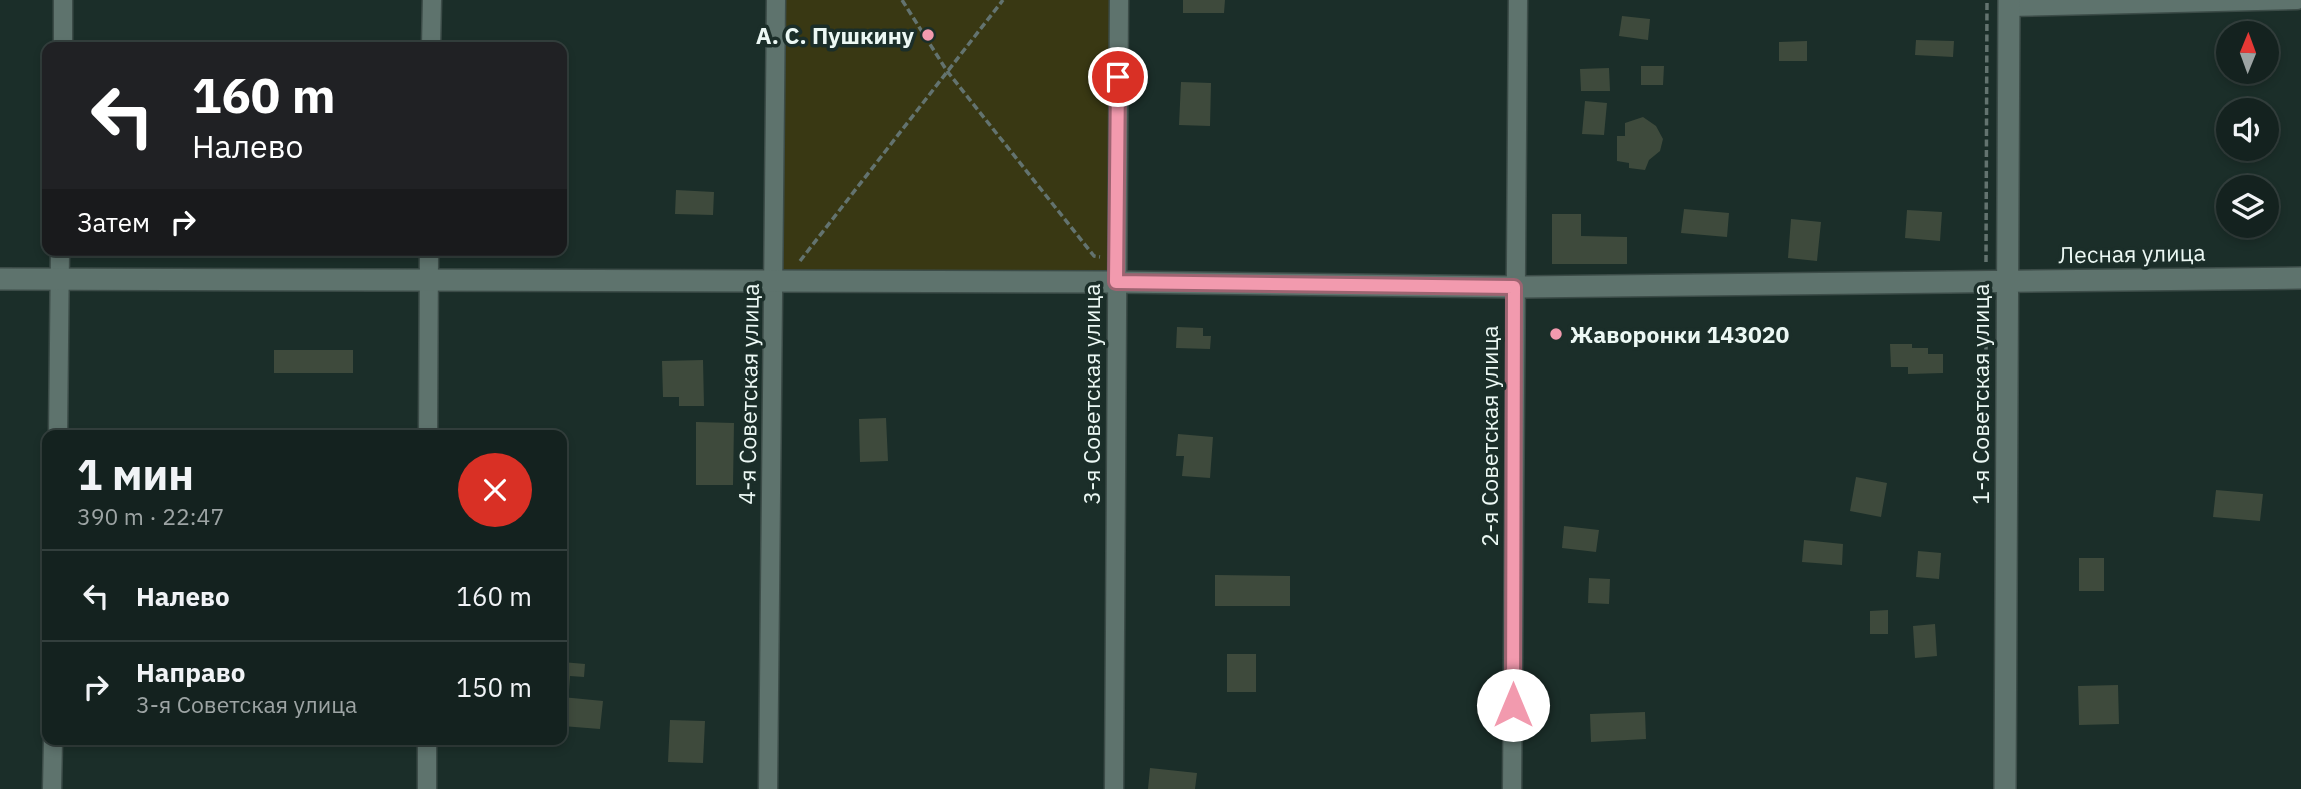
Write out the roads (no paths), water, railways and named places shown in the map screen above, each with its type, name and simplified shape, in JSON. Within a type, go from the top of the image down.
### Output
[{"type":"street","points":[[63,0],[63,42]]},
{"type":"street","points":[[431,42],[432,0]]},
{"type":"street","name":"4-я Советская улица","points":[[768,789],[776,0]]},
{"type":"street","name":"3-я Советская улица","points":[[1114,789],[1119,0]]},
{"type":"street","name":"2-я Советская улица","points":[[1512,789],[1518,0]]},
{"type":"street","points":[[2009,3],[2297,0]]},
{"type":"street","name":"1-я Советская улица","points":[[2005,789],[2009,3]]},
{"type":"street","points":[[58,430],[60,256]]},
{"type":"street","points":[[428,430],[429,256]]},
{"type":"street","name":"Лесная улица","points":[[0,279],[428,280],[774,272],[1116,282],[1514,287],[2301,278]]},
{"type":"street","points":[[52,789],[53,745]]},
{"type":"street","points":[[426,789],[427,745]]},
{"type":"place","name":"А. С. Пушкину","points":[[928,35]]},
{"type":"place","name":"Жаворонки 143020","points":[[1556,334]]}]
